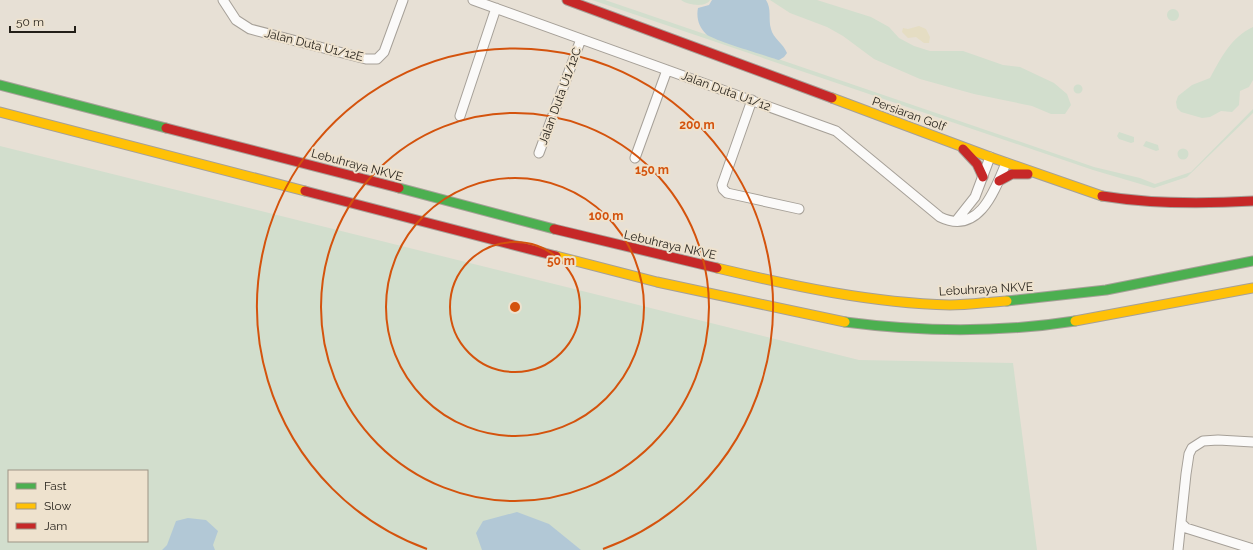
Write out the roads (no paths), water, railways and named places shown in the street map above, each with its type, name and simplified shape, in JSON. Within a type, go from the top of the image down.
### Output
[{"type":"main road","name":"Persiaran Golf","points":[[567,0],[1006,163],[1098,195],[1121,199],[1222,203],[1253,201]]},
{"type":"main road","name":"Lebuhraya NKVE","points":[[0,85],[633,249],[798,287],[916,304],[951,305],[1033,299],[1106,290],[1253,261]]},
{"type":"main road","points":[[0,112],[657,282],[835,321],[873,326],[957,331],[1033,328],[1108,316],[1253,288]]},
{"type":"main road","points":[[957,145],[972,157],[983,177]]},
{"type":"main road","points":[[999,181],[1007,176],[1018,173],[1047,177]]},
{"type":"street","name":"Jalan Duta U1/12E","points":[[223,0],[236,20],[250,29],[366,59],[377,59],[384,52],[403,0]]},
{"type":"street","name":"Jalan Duta U1/12","points":[[473,0],[836,131],[940,217],[956,221]]},
{"type":"street","points":[[460,116],[496,8]]},
{"type":"street","name":"Jalan Duta U1/12C","points":[[539,153],[581,39]]},
{"type":"street","points":[[635,158],[667,70]]},
{"type":"street","points":[[752,100],[722,185],[723,189],[727,193],[799,209]]},
{"type":"street","points":[[956,221],[975,197],[990,157]]},
{"type":"street","points":[[956,221],[971,218],[980,212],[988,203],[1006,163]]},
{"type":"street","points":[[975,197],[988,203]]},
{"type":"street","points":[[1178,550],[1187,468],[1189,454],[1192,448],[1202,441],[1218,440],[1253,442]]},
{"type":"street","points":[[1181,523],[1186,528],[1253,549]]},
{"type":"water","points":[[712,0],[766,0],[769,7],[772,32],[787,53],[779,60],[710,37],[702,28],[697,15],[698,8],[709,5]]},
{"type":"water","points":[[517,512],[549,524],[581,550],[482,550],[476,533],[483,521]]},
{"type":"water","points":[[188,518],[206,520],[218,531],[213,545],[215,550],[162,550],[167,545],[176,521]]}]
